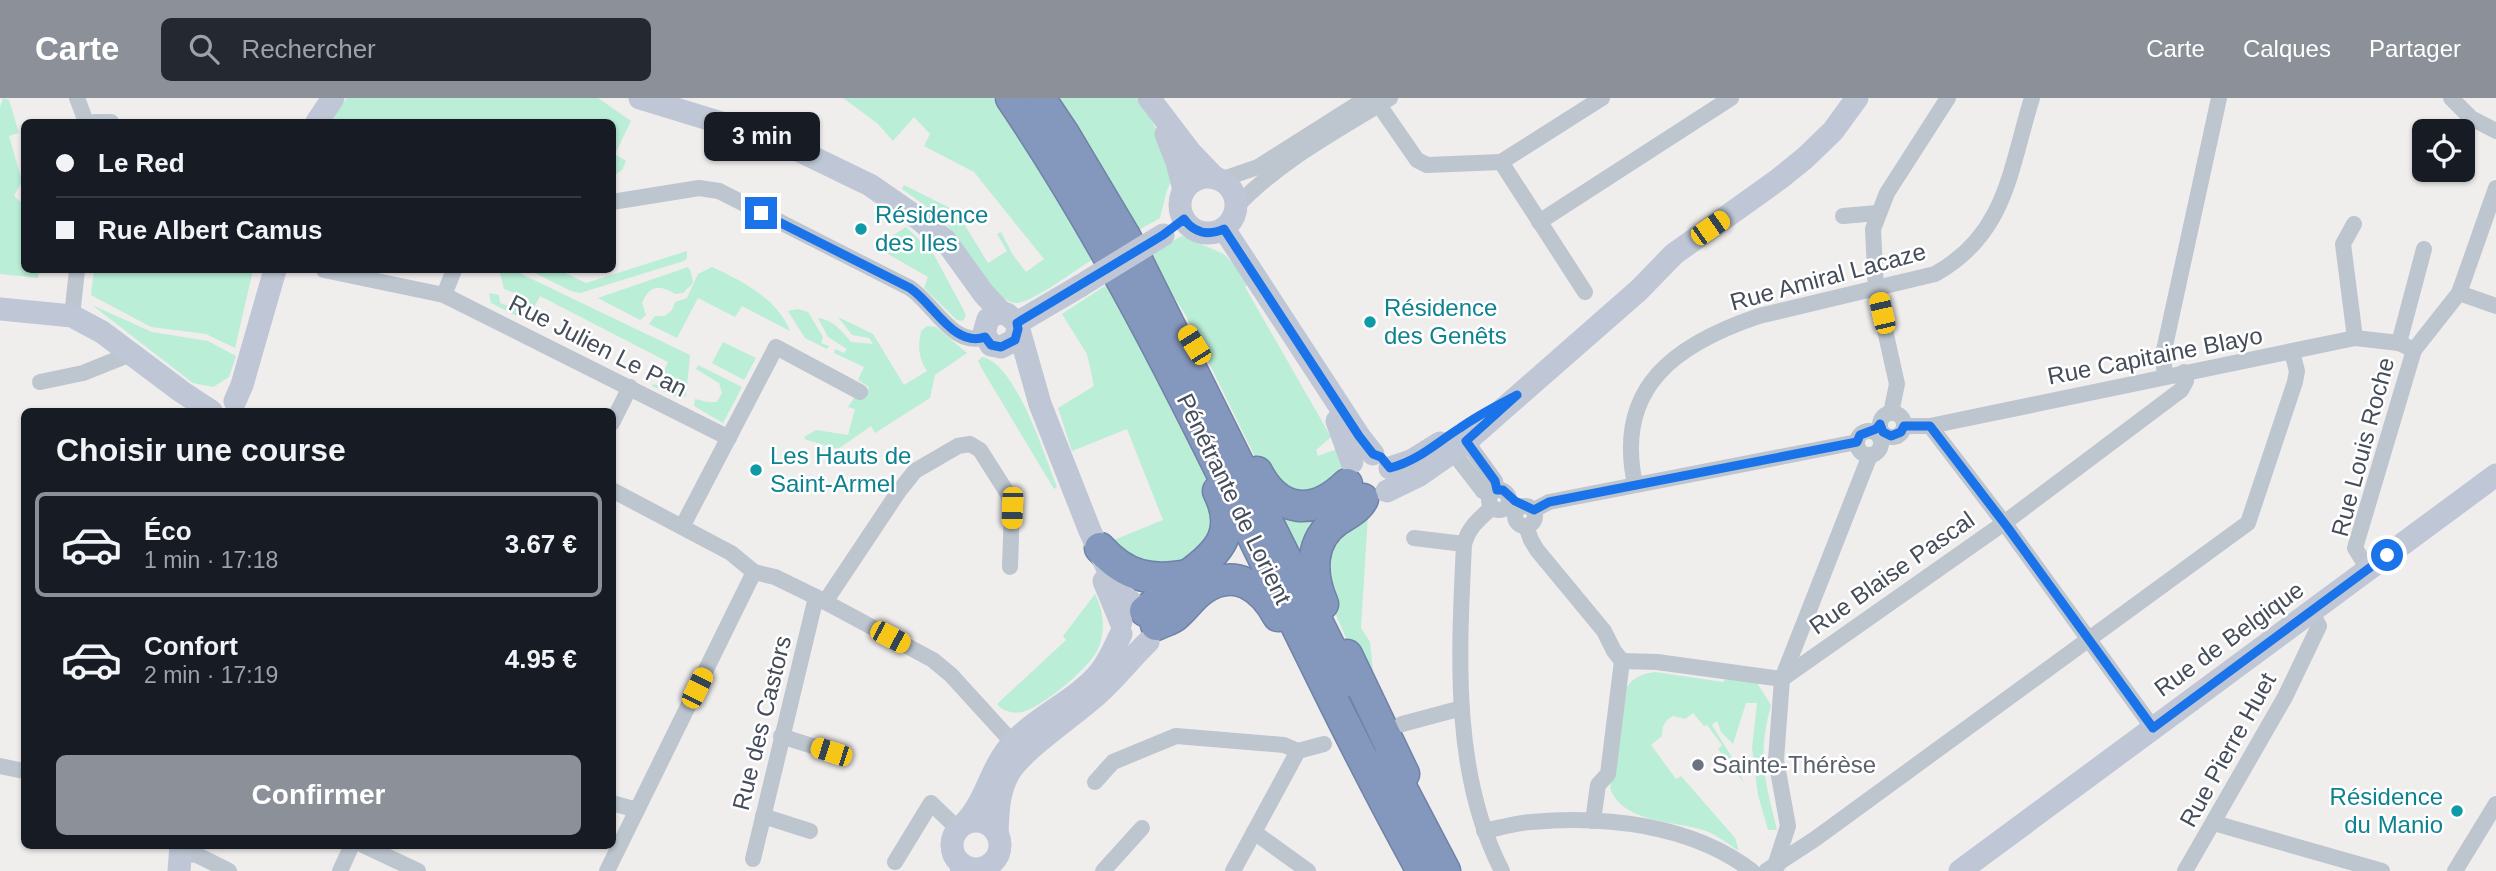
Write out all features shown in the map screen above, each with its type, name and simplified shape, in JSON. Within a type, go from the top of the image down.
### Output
[{"type":"highway","name":"Pénétrante de Lorient","points":[[1011,98],[1106,249],[1161,352],[1420,871]]},
{"type":"highway","name":"Pénétrante de Lorient","points":[[1040,98],[1126,238],[1373,733],[1445,871]]},
{"type":"highway","points":[[1068,185],[1221,496],[1226,517],[1225,535],[1205,564],[1188,575],[1138,624]]},
{"type":"highway","points":[[1126,238],[1194,345],[1263,484],[1272,494],[1281,501],[1304,507],[1327,500],[1368,476]]},
{"type":"highway","points":[[1368,476],[1357,508],[1334,523],[1319,539],[1314,562],[1318,593],[1395,754],[1445,871]]},
{"type":"highway","points":[[1095,540],[1112,562],[1122,568],[1159,579],[1188,575]]},
{"type":"highway","points":[[1138,624],[1174,617],[1200,590],[1214,582],[1240,581],[1259,589],[1271,604],[1358,771],[1420,871]]},
{"type":"street","points":[[77,98],[85,119]]},
{"type":"street","points":[[640,98],[777,140],[870,185],[945,240],[984,294],[1024,380],[1040,404],[1095,540],[1118,591],[1138,624]]},
{"type":"street","points":[[1379,100],[1417,160],[1427,165],[1501,162],[1602,98]]},
{"type":"street","points":[[1539,222],[1731,98]]},
{"type":"street","points":[[1368,476],[1418,476],[1459,447],[1639,290],[1674,254],[1805,158],[1833,131],[1857,98]]},
{"type":"street","points":[[1775,868],[1788,826],[1776,760],[1782,679],[1880,434],[1897,384],[1876,290],[1873,229],[1887,193],[1948,98]]},
{"type":"street","name":"Rue Amiral Lacaze","points":[[1635,484],[1629,445],[1634,414],[1654,378],[1673,359],[1737,323],[1935,274],[1969,250],[2000,205],[2014,169],[2032,98]]},
{"type":"street","points":[[2165,376],[2163,355],[2219,98]]},
{"type":"street","points":[[2451,98],[2471,118],[2496,131]]},
{"type":"street","points":[[1184,191],[1198,180],[1217,179],[1258,167],[1379,100]]},
{"type":"street","points":[[1152,103],[1177,163],[1184,191],[1180,205],[1184,219],[1188,225],[1202,233],[1224,229],[1230,223],[1236,207],[1254,188],[1379,100]]},
{"type":"street","points":[[1152,103],[1194,157],[1232,191],[1236,207]]},
{"type":"street","points":[[1501,162],[1585,292]]},
{"type":"street","points":[[616,201],[699,188],[719,191],[910,288],[928,302],[953,332],[964,338],[977,340],[1080,286],[1184,219]]},
{"type":"street","name":"Rue Louis Roche","points":[[2368,569],[2355,548],[2406,346],[2459,293],[2496,188]]},
{"type":"street","points":[[1843,216],[1877,214]]},
{"type":"street","points":[[2354,224],[2343,244],[2355,338]]},
{"type":"street","points":[[1224,229],[1302,349],[1341,430],[1368,476]]},
{"type":"street","points":[[2406,346],[2424,248]]},
{"type":"street","points":[[72,316],[77,273]]},
{"type":"street","points":[[214,408],[219,402],[241,406],[243,386],[274,273]]},
{"type":"street","name":"Rue Julien Le Pan","points":[[338,273],[444,295],[729,438]]},
{"type":"street","points":[[444,295],[453,273]]},
{"type":"street","points":[[2459,293],[2496,306]]},
{"type":"street","points":[[0,309],[72,316],[133,353],[206,408]]},
{"type":"street","name":"Rue Capitaine Blayo","points":[[1510,506],[1549,502],[2355,338],[2406,346]]},
{"type":"street","points":[[682,527],[776,347],[860,392]]},
{"type":"street","points":[[1775,868],[2248,523],[2295,382],[2297,371],[2292,352]]},
{"type":"street","points":[[40,382],[83,373],[133,353]]},
{"type":"street","name":"Rue Blaise Pascal","points":[[1782,679],[2004,523],[2181,390],[2186,381],[2184,372]]},
{"type":"street","points":[[616,415],[630,387]]},
{"type":"street","points":[[1368,476],[1411,461],[1517,395]]},
{"type":"street","points":[[1930,426],[2153,728]]},
{"type":"street","name":"Rue des Castors","points":[[753,859],[781,736],[820,600],[915,471],[958,446],[970,444],[980,450],[1008,494],[1012,508],[1010,567]]},
{"type":"street","points":[[1459,447],[1483,491],[1510,506],[1537,550],[1604,631],[1622,661],[1608,774],[1598,786],[1593,821]]},
{"type":"street","name":"Rue de Belgique","points":[[1960,871],[2496,475]]},
{"type":"street","points":[[616,491],[732,553],[754,572],[775,577],[933,660],[1013,743]]},
{"type":"street","points":[[1502,871],[1484,831],[1473,789],[1462,708],[1460,660],[1464,544],[1468,531],[1475,520],[1510,506]]},
{"type":"street","points":[[1414,538],[1464,544]]},
{"type":"street","points":[[607,871],[754,572]]},
{"type":"street","name":"Rue Pierre Huet","points":[[2185,871],[2285,697],[2319,626],[2311,611]]},
{"type":"street","points":[[1138,624],[1102,690],[1016,764],[1006,779],[996,813],[1001,865],[976,869],[960,868],[952,844],[961,826],[978,809],[997,764],[1013,743],[1101,671],[1138,624]]},
{"type":"street","points":[[1622,661],[1663,663],[1782,679]]},
{"type":"street","points":[[1402,724],[1462,708]]},
{"type":"street","points":[[781,736],[831,752]]},
{"type":"street","points":[[1096,782],[1113,762],[1177,736],[1284,745],[1298,751],[1324,744]]},
{"type":"street","points":[[1233,871],[1298,751]]},
{"type":"street","points":[[0,766],[21,770]]},
{"type":"street","points":[[895,862],[931,803],[961,826],[983,822],[997,833]]},
{"type":"street","points":[[616,804],[637,810]]},
{"type":"street","points":[[2455,871],[2496,804]]},
{"type":"street","points":[[762,816],[810,831]]},
{"type":"street","points":[[1484,831],[1530,822],[1593,821],[1667,831],[1719,850],[1752,871]]},
{"type":"street","points":[[2214,823],[2382,871]]},
{"type":"street","points":[[1103,871],[1142,828]]},
{"type":"street","points":[[1254,832],[1308,871]]},
{"type":"street","points":[[340,871],[350,849]]},
{"type":"street","points":[[371,849],[418,871]]},
{"type":"street","points":[[180,856],[197,855],[229,871]]},
{"type":"green space","points":[[3,98],[9,100],[19,133],[9,136],[21,178],[14,196],[21,202],[21,273],[39,273],[38,278],[0,274],[0,108]]},
{"type":"green space","points":[[347,98],[598,98],[631,121],[616,152],[616,119],[331,119]]},
{"type":"green space","points":[[843,98],[993,98],[1052,188],[1093,259],[1024,301],[1014,303],[1005,299],[998,294],[942,218],[902,189],[904,185],[956,211],[988,263],[1007,251],[997,234],[1001,232],[1026,272],[1044,259],[974,172],[924,146],[930,134],[914,117],[893,141],[877,123]]},
{"type":"green space","points":[[1059,98],[1136,98],[1151,119],[1176,171],[1167,190],[1160,218],[1137,231],[1075,121]]},
{"type":"green space","points":[[616,155],[626,161],[622,170],[616,174]]},
{"type":"green space","points":[[906,227],[933,253],[966,315],[963,321],[957,320],[924,288],[928,277],[881,250],[892,236]]},
{"type":"green space","points":[[1182,236],[1224,254],[1250,282],[1245,287],[1331,437],[1316,450],[1318,456],[1345,449],[1341,471],[1334,484],[1302,502],[1263,473],[1185,314],[1147,254]]},
{"type":"green space","points":[[687,251],[684,261],[580,293],[535,273],[565,273],[586,283]]},
{"type":"green space","points":[[688,267],[693,283],[683,293],[675,294],[660,288],[652,290],[642,303],[646,315],[640,320],[598,298]]},
{"type":"green space","points":[[712,267],[747,285],[768,300],[777,309],[790,331],[742,306],[735,317],[698,298],[677,338],[649,324],[655,316],[665,316],[672,310],[675,302],[687,298],[698,274]]},
{"type":"green space","points":[[94,273],[252,273],[235,348],[206,334],[151,327],[91,295]]},
{"type":"green space","points":[[500,273],[519,273],[690,355],[686,396],[680,399],[652,386],[657,385],[668,362],[540,296],[527,321],[491,303],[489,293],[499,295],[500,303],[509,306],[515,304],[515,293],[504,289]]},
{"type":"green space","points":[[1108,284],[1214,495],[1209,551],[1160,573],[1109,542],[1163,520],[1127,429],[1072,451],[1058,408],[1094,386],[1087,354],[1062,314]]},
{"type":"green space","points":[[92,305],[152,332],[208,341],[236,356],[229,377],[213,387],[193,383]]},
{"type":"green space","points":[[798,309],[808,312],[823,337],[821,343],[829,346],[827,349],[805,338],[788,311]]},
{"type":"green space","points":[[838,317],[873,334],[904,385],[927,371],[919,347],[921,331],[927,326],[936,327],[967,353],[935,375],[930,398],[875,433],[871,426],[838,449],[830,447],[804,437],[816,430],[848,435],[855,409],[848,407],[856,395],[862,397],[869,387],[858,380],[864,367],[834,353],[835,349],[844,353],[847,349],[828,337],[818,318],[832,323],[851,342],[873,344],[869,338],[852,335]]},
{"type":"green space","points":[[723,342],[756,358],[744,380],[712,363]]},
{"type":"green space","points":[[982,357],[994,363],[1018,393],[1057,487],[1054,489],[982,369],[978,361]]},
{"type":"green space","points":[[698,365],[742,387],[723,423],[694,406],[695,399],[717,402],[722,393],[719,383],[696,369]]},
{"type":"green space","points":[[1345,495],[1306,580],[1268,503]]},
{"type":"green space","points":[[1368,514],[1361,628],[1370,642],[1375,692],[1370,693],[1326,592],[1323,549]]},
{"type":"green space","points":[[1095,594],[1102,615],[1103,630],[1100,644],[1092,659],[1063,687],[1030,709],[1015,713],[999,706],[997,704],[1066,640],[1063,636]]},
{"type":"green space","points":[[1655,672],[1723,682],[1729,677],[1755,680],[1771,705],[1764,739],[1764,768],[1777,830],[1768,830],[1758,795],[1752,748],[1757,703],[1746,703],[1733,744],[1721,732],[1717,721],[1712,725],[1744,783],[1718,749],[1722,745],[1707,725],[1704,726],[1693,713],[1685,719],[1673,716],[1670,718],[1664,724],[1662,736],[1651,745],[1676,779],[1681,776],[1735,838],[1739,851],[1718,837],[1694,827],[1638,815],[1617,800],[1610,788],[1626,689],[1638,677]]},
{"type":"place","name":"Résidence des Iles","points":[[861,229]]},
{"type":"place","name":"Résidence des Genêts","points":[[1370,322]]},
{"type":"place","name":"Les Hauts de Saint-Armel","points":[[756,470]]},
{"type":"place","name":"Sainte-Thérèse","points":[[1698,765]]},
{"type":"place","name":"Résidence du Manio","points":[[2457,811]]},
{"type":"route","points":[[761,213],[910,288],[928,302],[953,332],[964,338],[977,340],[985,337],[996,347],[1012,344],[1017,335],[1017,323],[1163,235],[1184,219],[1188,225],[1202,233],[1224,229],[1366,447],[1381,457],[1390,468],[1433,449],[1468,422],[1517,395],[1466,441],[1495,481],[1497,490],[1503,490],[1522,506],[1534,510],[1549,502],[1661,478],[1857,442],[1860,435],[1876,429],[1880,424],[1883,432],[1891,436],[1901,432],[1904,426],[1930,426],[2008,528],[2153,728],[2387,555]]}]
